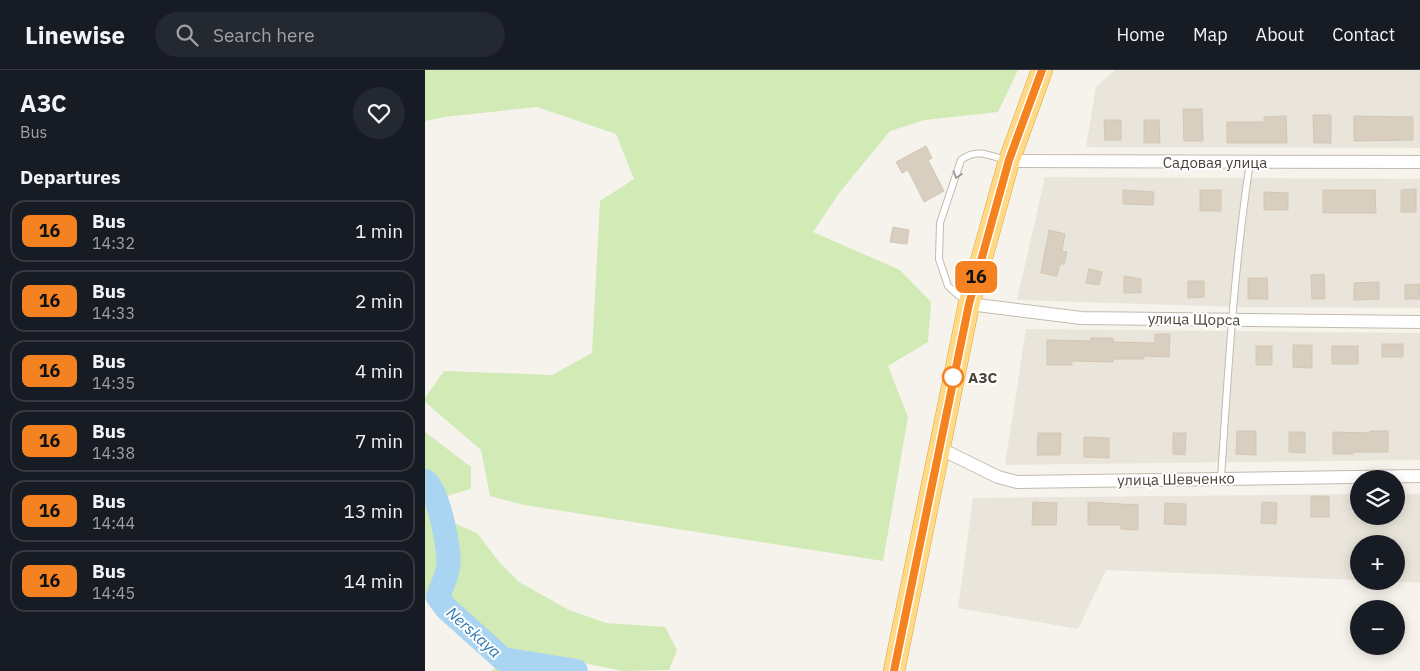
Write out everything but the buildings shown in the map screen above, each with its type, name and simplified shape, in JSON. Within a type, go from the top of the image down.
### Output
[{"type":"highway","points":[[894,671],[969,304],[1009,160],[1042,70]]},
{"type":"street","name":"Садовая улица","points":[[1009,160],[1420,162]]},
{"type":"street","name":"улица Щорса","points":[[969,304],[1081,318],[1420,322]]},
{"type":"street","name":"улица Шевченко","points":[[939,448],[998,477],[1017,482],[1420,476]]},
{"type":"lane","points":[[969,304],[948,286],[939,259],[941,223],[961,160],[968,155],[979,153],[1009,160]]},
{"type":"lane","points":[[1221,478],[1232,320],[1241,221],[1249,162]]},
{"type":"shaded area","points":[[1115,70],[1420,70],[1420,148],[1086,147],[1096,87]]},
{"type":"shaded area","points":[[1045,177],[1420,179],[1420,308],[1239,307],[1017,300]]},
{"type":"shaded area","points":[[1026,329],[1420,333],[1420,460],[1005,465]]},
{"type":"shaded area","points":[[1350,494],[1350,525],[1405,525],[1405,494],[1420,494],[1420,583],[1405,582],[1405,535],[1350,535],[1350,580],[1106,570],[1078,629],[958,608],[973,498]]},
{"type":"green space","points":[[425,70],[1018,70],[998,112],[925,120],[890,131],[840,192],[813,232],[900,270],[931,302],[928,342],[888,366],[908,417],[883,561],[524,505],[490,496],[481,450],[425,402],[425,398],[444,371],[552,375],[592,353],[600,201],[634,179],[616,134],[537,107],[444,117],[425,121]]},
{"type":"green space","points":[[425,432],[471,467],[471,489],[447,496],[430,478],[425,476]]},
{"type":"green space","points":[[425,494],[437,533],[437,567],[430,597],[425,600]]},
{"type":"green space","points":[[454,523],[477,533],[500,563],[519,582],[569,610],[606,623],[665,627],[677,650],[669,670],[623,671],[505,647],[454,605],[446,593],[457,573]]},
{"type":"green space","points":[[497,665],[531,671],[492,671]]},
{"type":"waterway","name":"Nerskaya","points":[[425,481],[435,495],[443,521],[448,567],[438,597],[446,608],[503,659],[576,671]]},
{"type":"bus line","name":"16","points":[[894,671],[969,304],[1009,160],[1033,90],[1042,70]]},
{"type":"place","name":"АЗС","points":[[953,377]]}]
